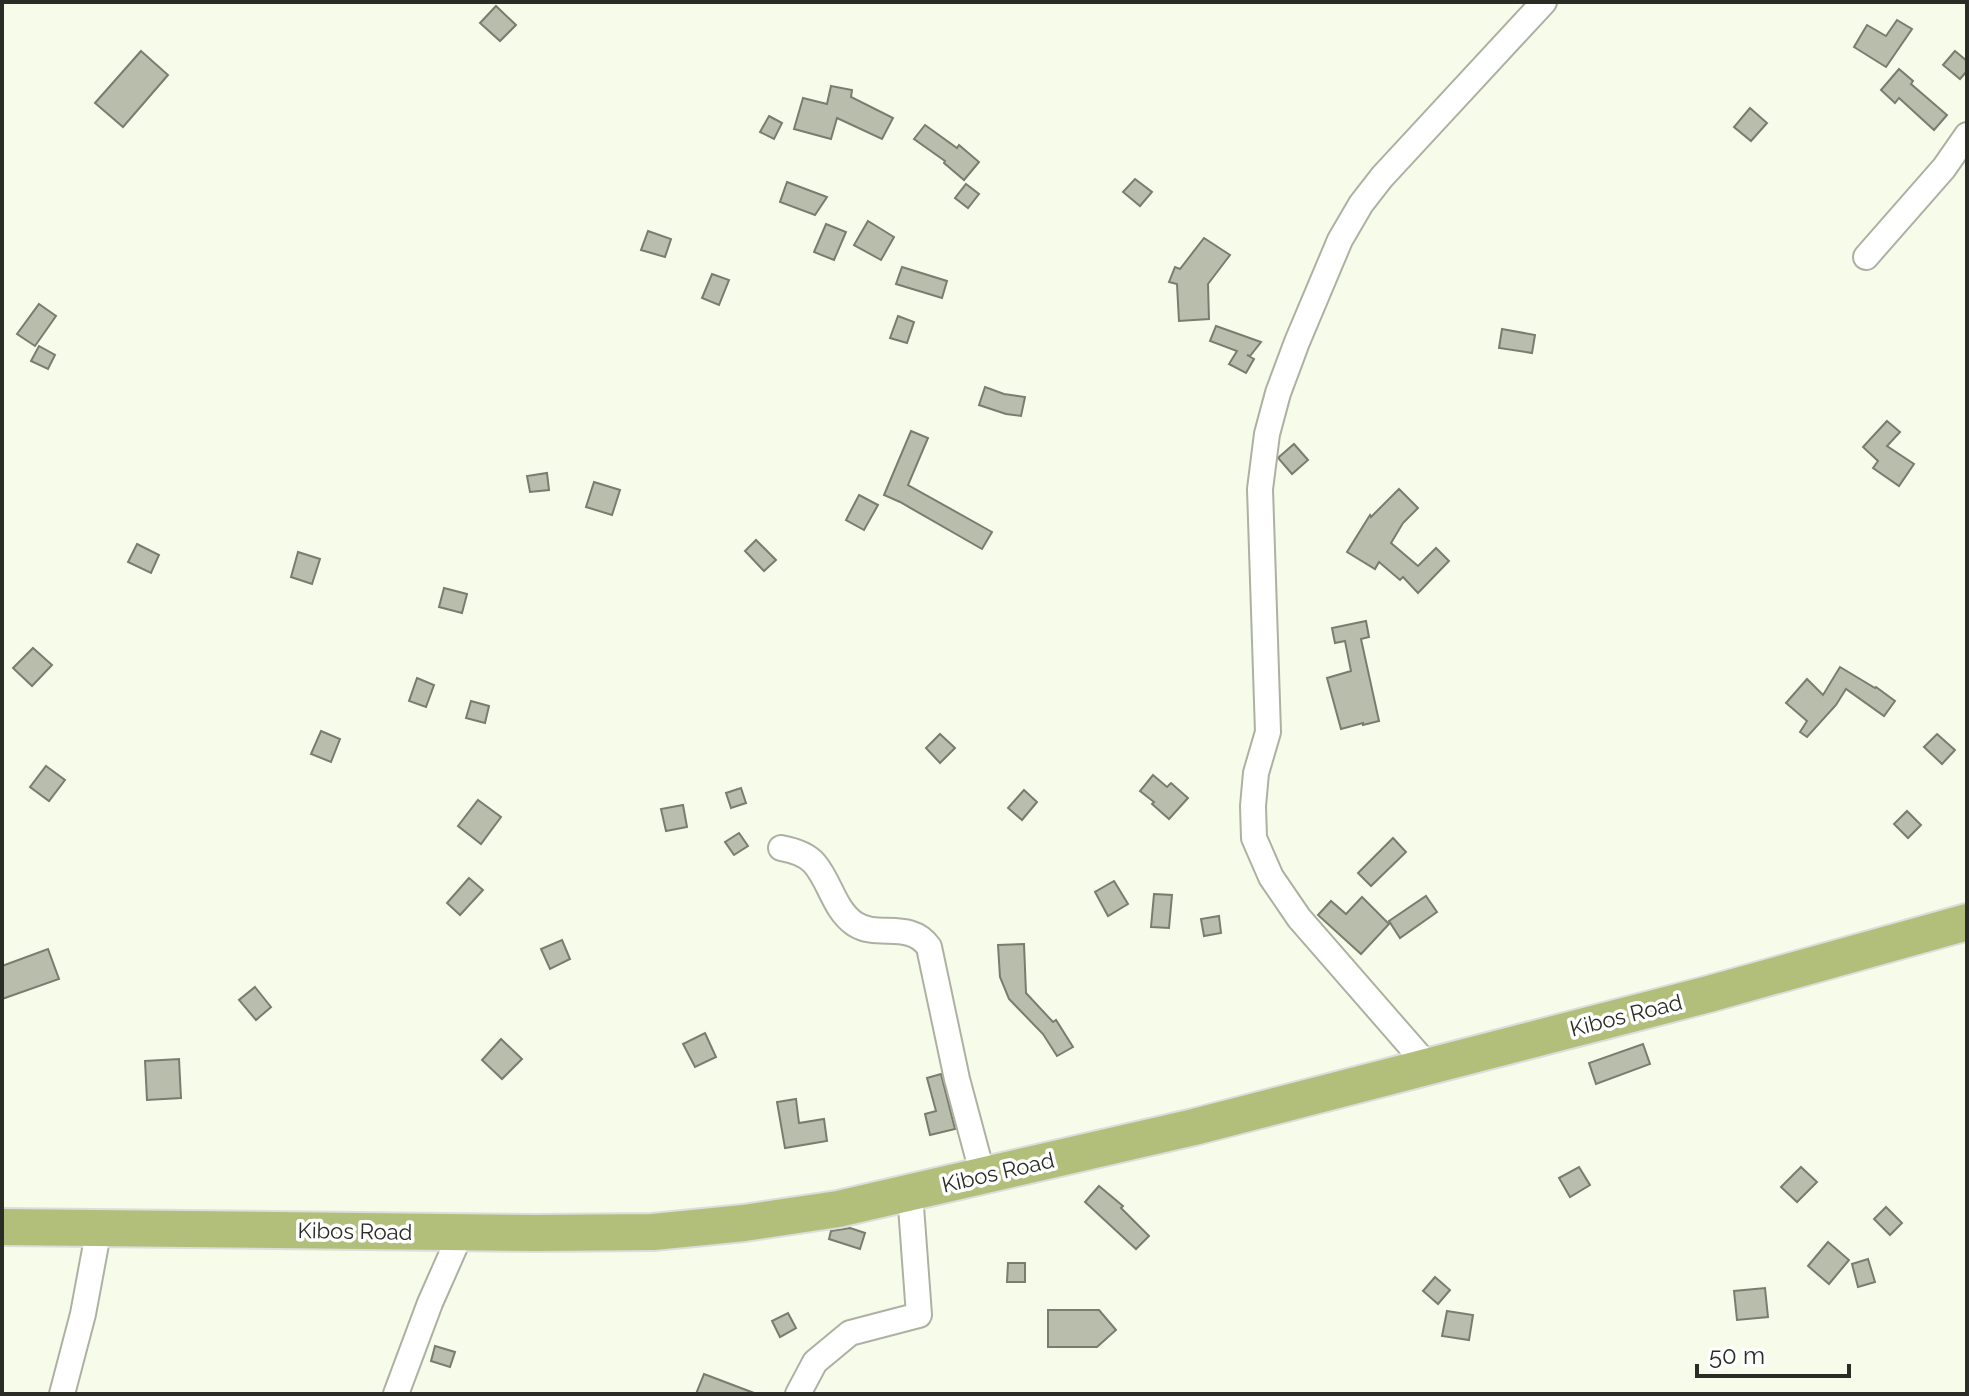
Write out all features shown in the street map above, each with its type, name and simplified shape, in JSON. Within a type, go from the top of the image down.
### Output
[{"type":"main road","name":"Kibos Road","points":[[2,1227],[461,1233],[653,1232],[823,1212],[1194,1127],[1709,994],[1967,922]]},
{"type":"street","points":[[1428,1066],[1299,918],[1271,877],[1254,838],[1256,773],[1268,732],[1260,489],[1267,434],[1278,393],[1349,222],[1382,177],[1544,2]]},
{"type":"street","points":[[1866,257],[1944,168],[1967,135]]},
{"type":"street","points":[[781,848],[804,855],[813,862],[839,906],[855,924],[864,928],[905,931],[925,941],[929,947],[957,1079],[983,1176]]},
{"type":"street","points":[[798,1394],[815,1362],[850,1333],[919,1315],[910,1193]]},
{"type":"street","points":[[62,1394],[83,1314],[99,1228]]},
{"type":"street","points":[[396,1394],[430,1303],[461,1233]]},
{"type":"building","points":[[496,6],[516,25],[500,41],[480,23]]},
{"type":"building","points":[[1897,20],[1912,29],[1886,67],[1854,47],[1867,25],[1886,36]]},
{"type":"building","points":[[141,51],[168,75],[123,127],[95,103]]},
{"type":"building","points":[[1955,51],[1967,61],[1967,71],[1960,79],[1943,65]]},
{"type":"building","points":[[1899,69],[1913,81],[1911,84],[1947,115],[1934,130],[1899,98],[1895,103],[1881,90]]},
{"type":"building","points":[[831,86],[852,90],[851,97],[893,118],[882,139],[837,118],[831,139],[794,129],[803,98],[827,104]]},
{"type":"building","points":[[1750,108],[1767,123],[1751,141],[1734,127]]},
{"type":"building","points":[[769,116],[782,123],[774,139],[760,132]]},
{"type":"building","points":[[925,125],[957,148],[959,145],[979,162],[964,180],[945,161],[914,139]]},
{"type":"building","points":[[1135,179],[1152,192],[1140,206],[1123,192]]},
{"type":"building","points":[[787,182],[827,197],[815,215],[780,202]]},
{"type":"building","points":[[966,184],[979,194],[968,208],[955,198]]},
{"type":"building","points":[[868,221],[894,237],[881,260],[854,245]]},
{"type":"building","points":[[826,224],[846,232],[834,260],[814,252]]},
{"type":"building","points":[[648,231],[671,239],[665,257],[641,250]]},
{"type":"building","points":[[1204,238],[1230,255],[1208,284],[1209,319],[1179,321],[1177,284],[1169,282],[1175,267],[1180,269]]},
{"type":"building","points":[[902,267],[947,281],[942,298],[896,284]]},
{"type":"building","points":[[712,274],[729,280],[719,305],[702,298]]},
{"type":"building","points":[[39,304],[56,316],[35,346],[17,334]]},
{"type":"building","points":[[898,316],[914,322],[907,343],[890,338]]},
{"type":"building","points":[[1216,326],[1261,342],[1250,356],[1247,355],[1254,359],[1246,373],[1229,364],[1237,351],[1210,341]]},
{"type":"building","points":[[1502,329],[1535,335],[1532,353],[1499,348]]},
{"type":"building","points":[[39,346],[55,355],[48,369],[31,361]]},
{"type":"building","points":[[985,387],[1025,397],[1021,416],[979,405]]},
{"type":"building","points":[[1887,421],[1900,432],[1887,446],[1914,464],[1899,486],[1873,468],[1878,461],[1863,447]]},
{"type":"building","points":[[911,431],[928,438],[908,485],[992,532],[982,549],[884,495]]},
{"type":"building","points":[[1294,444],[1308,460],[1292,474],[1279,457]]},
{"type":"building","points":[[547,473],[549,490],[530,492],[527,476]]},
{"type":"building","points":[[594,482],[620,490],[612,515],[586,507]]},
{"type":"building","points":[[1399,489],[1418,508],[1403,523],[1391,543],[1418,566],[1436,548],[1449,561],[1418,593],[1403,577],[1400,580],[1379,562],[1375,569],[1347,552],[1370,515]]},
{"type":"building","points":[[859,495],[878,505],[864,530],[846,520]]},
{"type":"building","points":[[756,540],[776,560],[764,571],[745,551]]},
{"type":"building","points":[[137,544],[159,555],[151,573],[128,562]]},
{"type":"building","points":[[298,552],[320,559],[312,584],[291,577]]},
{"type":"building","points":[[444,588],[467,594],[462,613],[439,607]]},
{"type":"building","points":[[1366,621],[1369,637],[1361,639],[1379,721],[1341,729],[1327,678],[1351,671],[1345,641],[1335,643],[1332,628]]},
{"type":"building","points":[[33,648],[52,665],[32,686],[13,668]]},
{"type":"building","points":[[1840,667],[1895,701],[1884,716],[1846,689],[1807,737],[1800,732],[1807,721],[1786,703],[1807,679],[1823,695]]},
{"type":"building","points":[[417,678],[434,685],[426,707],[409,701]]},
{"type":"building","points":[[471,701],[489,706],[485,723],[466,718]]},
{"type":"building","points":[[321,731],[340,739],[331,762],[311,754]]},
{"type":"building","points":[[940,734],[955,748],[940,763],[926,748]]},
{"type":"building","points":[[1937,734],[1955,750],[1942,764],[1924,747]]},
{"type":"building","points":[[46,766],[65,780],[49,801],[30,787]]},
{"type":"building","points":[[1153,775],[1167,787],[1171,783],[1188,798],[1169,819],[1140,791]]},
{"type":"building","points":[[741,788],[746,803],[731,808],[726,793]]},
{"type":"building","points":[[1024,790],[1037,802],[1022,820],[1008,808]]},
{"type":"building","points":[[478,800],[501,817],[481,844],[458,826]]},
{"type":"building","points":[[683,805],[687,827],[666,831],[661,809]]},
{"type":"building","points":[[1907,811],[1921,825],[1908,838],[1894,824]]},
{"type":"building","points":[[739,833],[748,846],[734,855],[725,842]]},
{"type":"building","points":[[1393,838],[1406,852],[1371,886],[1358,873]]},
{"type":"building","points":[[469,878],[483,890],[460,915],[447,903]]},
{"type":"building","points":[[1114,881],[1128,904],[1108,916],[1095,892]]},
{"type":"building","points":[[1154,894],[1172,895],[1169,928],[1151,927]]},
{"type":"building","points":[[1426,896],[1437,912],[1400,938],[1389,921]]},
{"type":"building","points":[[1362,897],[1389,924],[1361,954],[1318,915],[1331,901],[1346,914]]},
{"type":"building","points":[[1219,916],[1221,933],[1204,936],[1201,919]]},
{"type":"building","points":[[562,940],[570,959],[550,969],[541,949]]},
{"type":"building","points":[[1024,944],[1026,993],[1053,1022],[1056,1020],[1073,1047],[1057,1056],[1043,1034],[1009,999],[1000,977],[998,945]]},
{"type":"building","points":[[48,949],[59,979],[2,999],[2,966]]},
{"type":"building","points":[[255,987],[271,1007],[256,1020],[239,1000]]},
{"type":"building","points":[[705,1033],[716,1057],[695,1067],[683,1044]]},
{"type":"building","points":[[501,1039],[522,1059],[502,1079],[482,1060]]},
{"type":"building","points":[[1643,1044],[1650,1064],[1596,1084],[1589,1063]]},
{"type":"building","points":[[179,1059],[181,1098],[147,1100],[145,1061]]},
{"type":"building","points":[[941,1074],[955,1129],[930,1135],[925,1114],[936,1111],[927,1078]]},
{"type":"building","points":[[796,1099],[799,1123],[824,1119],[827,1141],[785,1148],[777,1102]]},
{"type":"building","points":[[1579,1167],[1590,1185],[1570,1197],[1559,1178]]},
{"type":"building","points":[[1801,1167],[1817,1182],[1797,1202],[1781,1187]]},
{"type":"building","points":[[1099,1186],[1123,1206],[1121,1208],[1149,1236],[1136,1249],[1085,1202]]},
{"type":"building","points":[[1886,1207],[1902,1223],[1890,1235],[1874,1219]]},
{"type":"building","points":[[850,1228],[865,1233],[860,1249],[829,1239],[831,1231]]},
{"type":"building","points":[[1828,1242],[1849,1260],[1829,1284],[1808,1266]]},
{"type":"building","points":[[1868,1259],[1875,1282],[1858,1287],[1852,1264]]},
{"type":"building","points":[[1008,1263],[1025,1263],[1025,1282],[1007,1282]]},
{"type":"building","points":[[1435,1277],[1450,1290],[1438,1304],[1423,1291]]},
{"type":"building","points":[[1765,1288],[1768,1317],[1737,1320],[1734,1291]]},
{"type":"building","points":[[1048,1310],[1099,1310],[1116,1330],[1097,1347],[1048,1347]]},
{"type":"building","points":[[1447,1311],[1473,1315],[1469,1340],[1442,1336]]},
{"type":"building","points":[[788,1313],[796,1328],[780,1337],[772,1321]]},
{"type":"building","points":[[435,1346],[455,1352],[450,1367],[431,1361]]},
{"type":"building","points":[[704,1374],[754,1393],[696,1394]]}]
